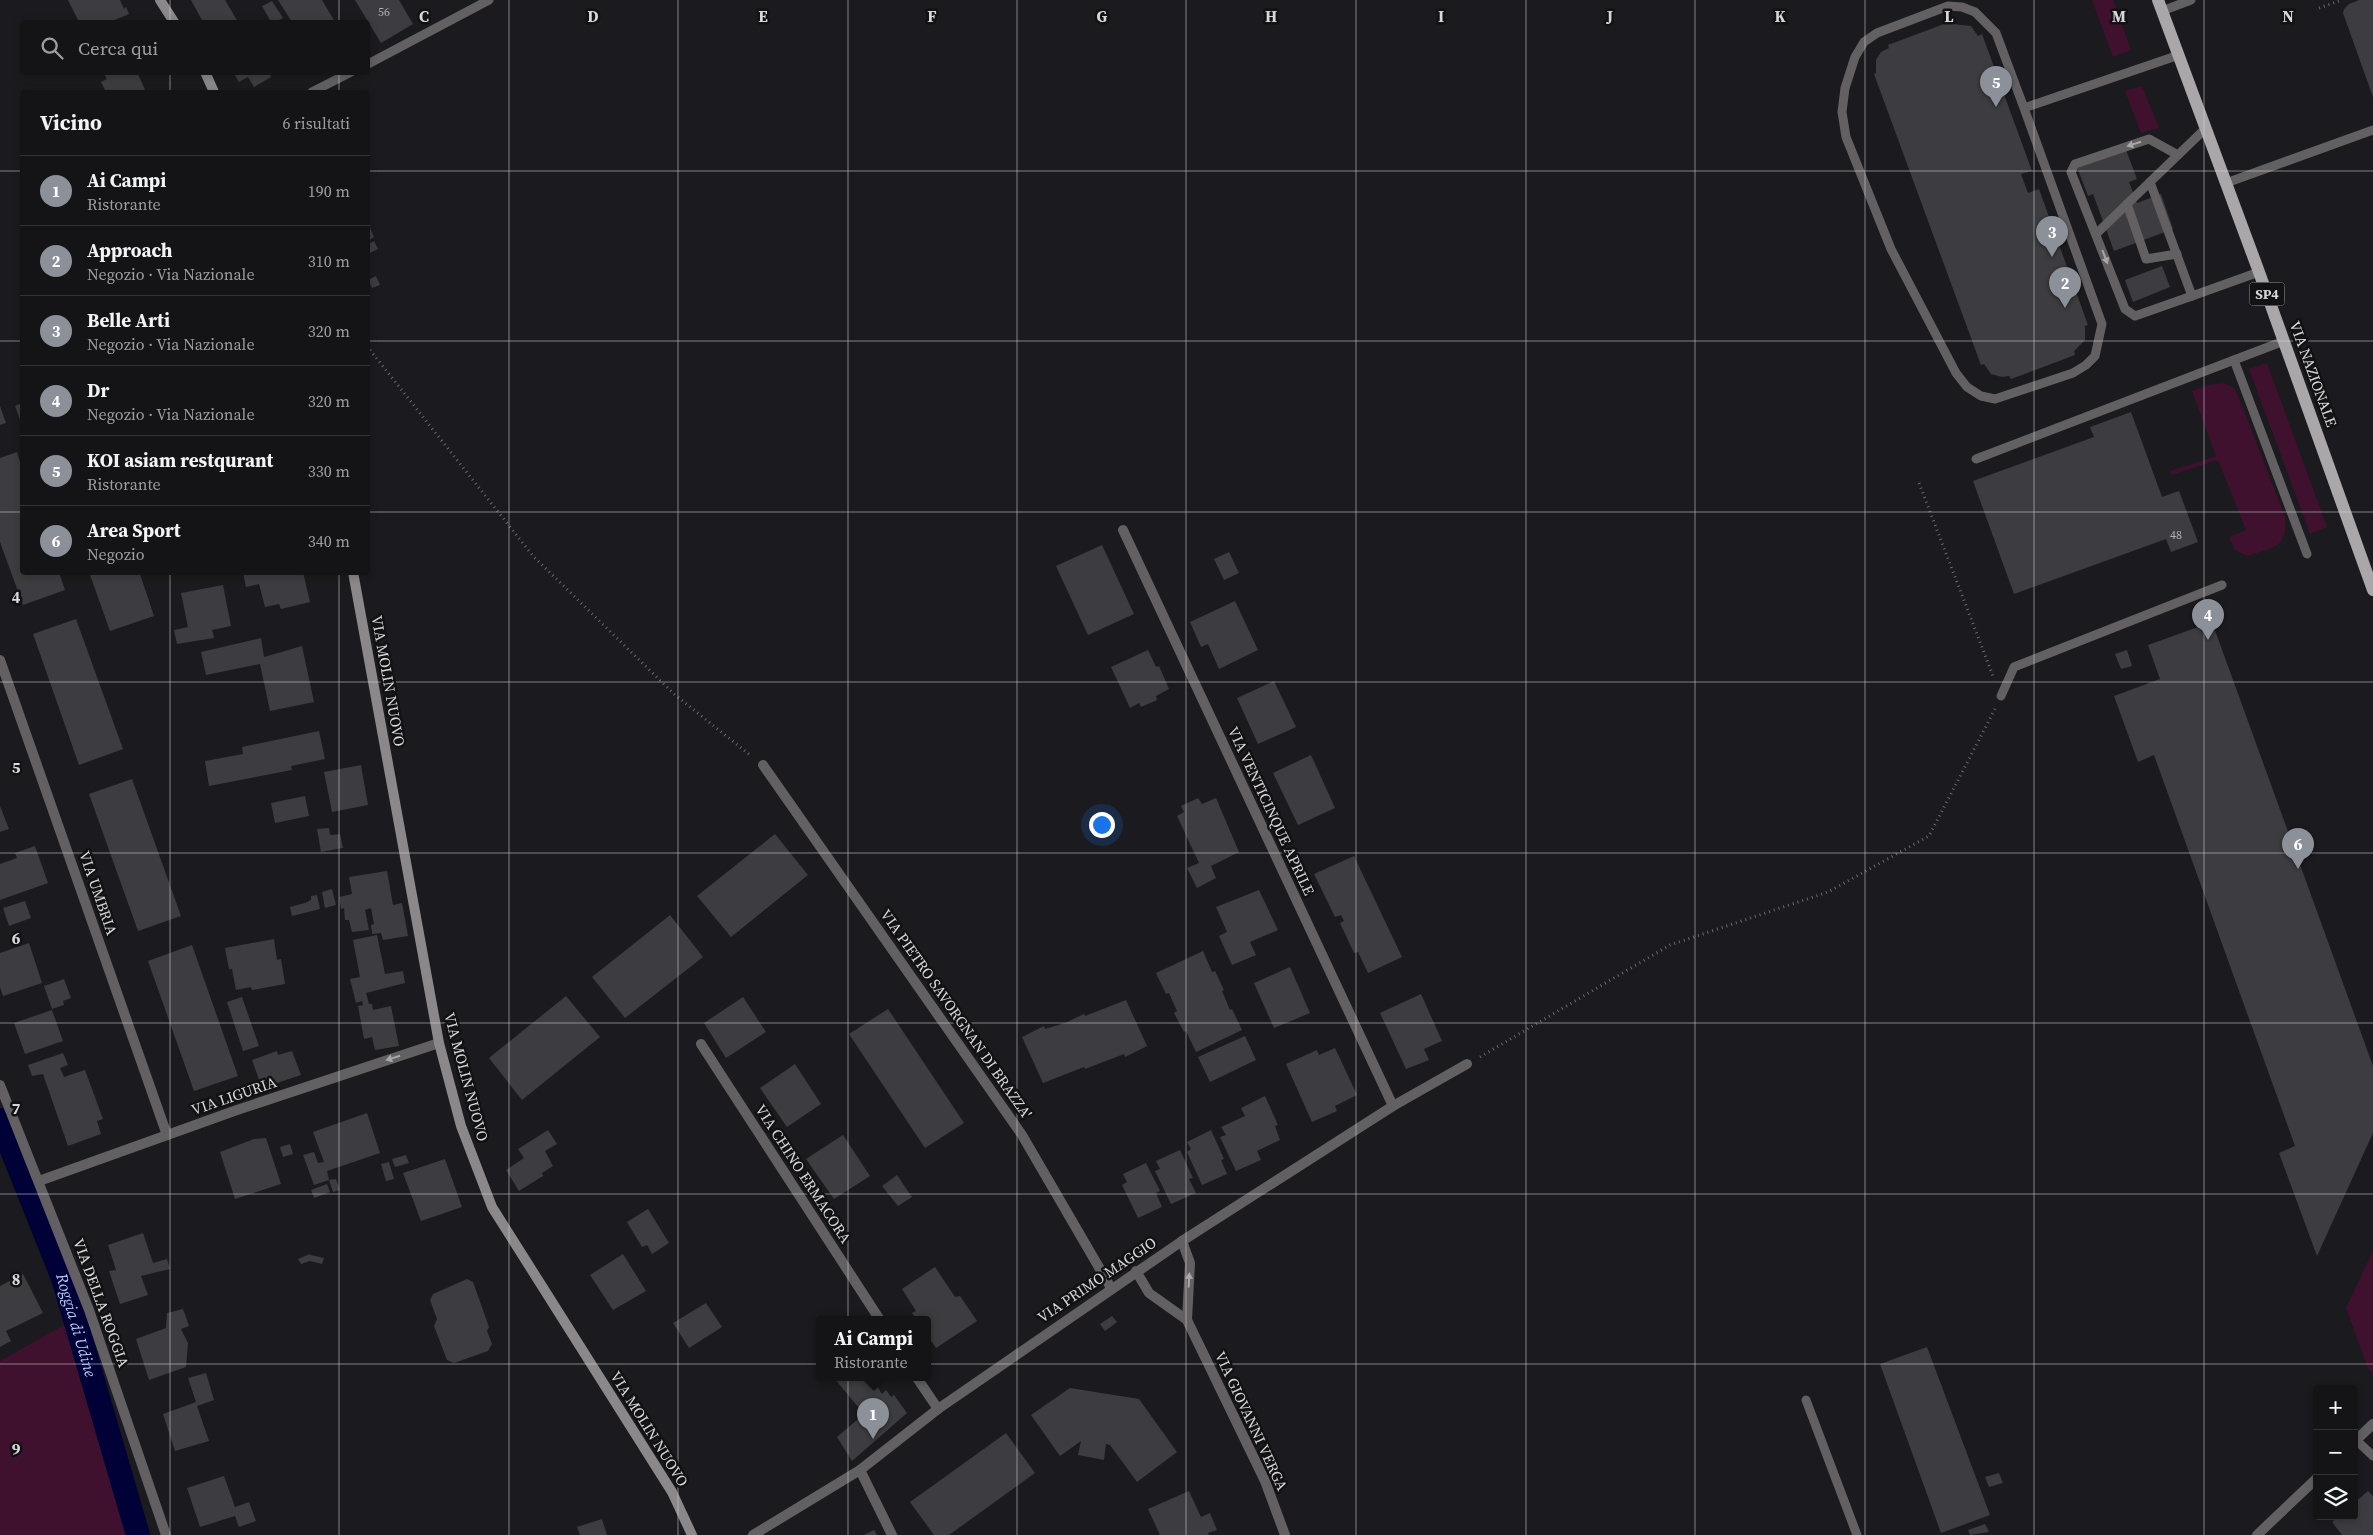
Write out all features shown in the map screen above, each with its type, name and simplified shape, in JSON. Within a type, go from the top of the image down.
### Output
[{"type":"main road","points":[[160,0],[173,20]]},
{"type":"main road","name":"VIA NAZIONALE","points":[[2160,6],[2259,272],[2373,590]]},
{"type":"main road","points":[[206,75],[213,90]]},
{"type":"main road","name":"VIA MOLIN NUOVO","points":[[354,575],[439,1043],[461,1126],[492,1207],[672,1492],[692,1535]]},
{"type":"street","name":"VIA VENTICINQUE APRILE","points":[[1123,530],[1393,1106]]},
{"type":"street","name":"VIA UMBRIA","points":[[0,660],[167,1135]]},
{"type":"street","name":"VIA PIETRO SAVORGNAN DI BRAZZA'","points":[[763,765],[1022,1135],[1111,1288]]},
{"type":"street","name":"VIA LIGURIA","points":[[39,1181],[237,1110],[439,1043]]},
{"type":"street","name":"VIA CHINO ERMACORA","points":[[701,1044],[877,1316]]},
{"type":"street","name":"VIA PRIMO MAGGIO","points":[[753,1535],[860,1470],[938,1409],[1136,1271],[1393,1106],[1467,1064]]},
{"type":"street","name":"VIA DELLA ROGGIA","points":[[0,1085],[89,1310],[166,1535]]},
{"type":"street","name":"VIA GIOVANNI VERGA","points":[[1182,1241],[1190,1263],[1187,1320]]},
{"type":"street","name":"VIA GIOVANNI VERGA","points":[[1136,1271],[1149,1293],[1187,1320],[1265,1481],[1285,1535]]},
{"type":"street","points":[[919,1381],[938,1409]]},
{"type":"street","points":[[2358,1438],[2373,1424]]},
{"type":"street","points":[[860,1470],[892,1535]]},
{"type":"street","points":[[2257,1535],[2313,1482]]},
{"type":"lane","points":[[370,63],[489,0]]},
{"type":"lane","points":[[2160,6],[2191,0]]},
{"type":"lane","points":[[1948,6],[1962,6],[1974,12],[1996,33],[2024,108],[2102,324],[2095,356],[2086,365],[2073,373],[1995,399],[1981,396],[1967,387],[1956,373],[1891,249],[1846,137],[1842,112],[1845,88],[1855,57],[1864,42],[1877,32],[1948,6]]},
{"type":"lane","points":[[2024,108],[2178,55]]},
{"type":"lane","points":[[316,90],[345,75]]},
{"type":"lane","points":[[2096,234],[2206,128]]},
{"type":"lane","points":[[2226,183],[2373,130]]},
{"type":"lane","points":[[2178,155],[2149,139],[2075,164],[2071,172],[2125,309],[2134,316],[2259,272]]},
{"type":"lane","points":[[2150,182],[2192,296]]},
{"type":"lane","points":[[2126,204],[2146,259],[2177,254]]},
{"type":"lane","points":[[1976,458],[2284,341]]},
{"type":"lane","points":[[2234,360],[2307,554]]},
{"type":"lane","points":[[2001,696],[2014,667],[2222,585]]},
{"type":"lane","points":[[1806,1400],[1857,1535]]},
{"type":"lane","points":[[2358,1444],[2373,1456]]},
{"type":"path","points":[[2319,8],[2342,0]]},
{"type":"path","points":[[370,350],[533,556],[674,694],[763,765]]},
{"type":"path","points":[[1467,1064],[1670,945],[1828,892],[1929,836],[2001,696],[1919,483]]},
{"type":"shaded area","points":[[2092,0],[2113,0],[2131,50],[2113,57]]},
{"type":"shaded area","points":[[2142,86],[2159,128],[2141,133],[2125,91]]},
{"type":"shaded area","points":[[2267,363],[2327,527],[2310,534],[2249,369]]},
{"type":"shaded area","points":[[2224,383],[2234,388],[2239,398],[2285,517],[2284,535],[2281,541],[2271,548],[2248,556],[2235,550],[2229,537],[2246,530],[2218,460],[2171,475],[2170,471],[2216,456],[2192,391],[2208,385]]},
{"type":"shaded area","points":[[2373,1251],[2373,1374],[2368,1368],[2346,1308]]},
{"type":"shaded area","points":[[64,1325],[93,1412],[128,1535],[0,1535],[0,1361]]},
{"type":"building","points":[[68,0],[120,0],[124,9],[126,7],[129,14],[115,20],[78,20]]},
{"type":"building","points":[[191,0],[225,0],[237,20],[202,20]]},
{"type":"building","points":[[278,0],[322,0],[334,20],[291,20]]},
{"type":"building","points":[[355,0],[399,0],[413,24],[381,43],[370,25],[370,20],[367,20]]},
{"type":"building","points":[[2359,0],[2373,0],[2373,97],[2343,13],[2349,4]]},
{"type":"building","points":[[272,1],[283,18],[270,20],[262,6]]},
{"type":"building","points":[[1952,21],[1953,24],[1971,26],[1978,36],[1982,34],[2032,171],[2021,174],[2028,193],[2039,189],[2088,325],[2085,326],[2085,340],[2074,351],[2075,355],[2011,379],[2009,376],[2002,377],[1991,374],[1984,364],[1981,365],[1874,74],[1876,73],[1876,60],[1881,52],[1889,48],[1888,45]]},
{"type":"building","points":[[105,75],[138,75],[145,90],[105,90],[101,82],[107,79]]},
{"type":"building","points":[[235,75],[270,75],[271,77],[254,87],[248,77],[239,82]]},
{"type":"building","points":[[2126,150],[2137,179],[2129,182],[2137,203],[2161,194],[2173,229],[2114,251],[2093,194],[2088,196],[2077,167]]},
{"type":"building","points":[[370,228],[374,237],[370,240]]},
{"type":"building","points":[[374,241],[378,249],[370,253],[370,243]]},
{"type":"building","points":[[2162,266],[2170,287],[2133,302],[2125,280]]},
{"type":"building","points":[[376,276],[380,285],[372,288],[370,279]]},
{"type":"building","points":[[20,404],[20,420],[15,406]]},
{"type":"building","points":[[0,406],[6,423],[0,425]]},
{"type":"building","points":[[2131,412],[2162,497],[2179,491],[2198,542],[2171,552],[2166,539],[2014,594],[1973,481],[2094,437],[2090,427]]},
{"type":"building","points":[[17,452],[20,462],[20,575],[60,575],[65,590],[23,605],[0,542],[0,458]]},
{"type":"building","points":[[1102,545],[1134,614],[1088,635],[1056,566]]},
{"type":"building","points":[[1229,552],[1239,573],[1224,580],[1214,559]]},
{"type":"building","points":[[90,575],[140,575],[154,616],[110,631]]},
{"type":"building","points":[[244,575],[304,575],[310,602],[281,609],[279,604],[265,607],[259,584],[246,587]]},
{"type":"building","points":[[223,585],[231,626],[212,630],[214,638],[177,644],[174,630],[188,627],[181,593]]},
{"type":"building","points":[[1235,601],[1258,650],[1219,669],[1208,644],[1201,647],[1190,622]]},
{"type":"building","points":[[76,619],[123,749],[79,765],[33,634]]},
{"type":"building","points":[[2212,622],[2373,1066],[2373,1133],[2317,1256],[2279,1153],[2295,1146],[2154,755],[2138,762],[2114,696],[2160,679],[2148,645]]},
{"type":"building","points":[[261,638],[264,657],[302,646],[314,702],[270,711],[260,664],[206,675],[201,652]]},
{"type":"building","points":[[1148,650],[1156,667],[1159,666],[1169,689],[1156,696],[1157,700],[1141,707],[1139,703],[1130,708],[1111,667]]},
{"type":"building","points":[[2127,650],[2132,666],[2121,669],[2115,654]]},
{"type":"building","points":[[1274,681],[1296,727],[1258,744],[1237,698]]},
{"type":"building","points":[[319,731],[325,759],[291,766],[292,770],[209,786],[205,761],[243,754],[242,747]]},
{"type":"building","points":[[1311,755],[1335,808],[1298,825],[1273,773]]},
{"type":"building","points":[[361,765],[368,805],[332,812],[324,772]]},
{"type":"building","points":[[132,779],[181,916],[138,931],[89,794]]},
{"type":"building","points":[[305,796],[309,816],[275,823],[271,803]]},
{"type":"building","points":[[1198,798],[1202,804],[1216,798],[1239,852],[1211,866],[1216,878],[1197,888],[1187,868],[1199,863],[1177,816],[1184,812],[1181,806]]},
{"type":"building","points":[[0,806],[9,829],[0,832]]},
{"type":"building","points":[[329,828],[330,835],[340,834],[343,848],[321,852],[317,829]]},
{"type":"building","points":[[775,834],[808,875],[731,937],[697,896]]},
{"type":"building","points":[[35,846],[48,883],[0,900],[0,864],[17,858],[15,853]]},
{"type":"building","points":[[1354,856],[1402,957],[1368,973],[1358,952],[1354,953],[1340,923],[1344,921],[1341,915],[1335,917],[1314,874]]},
{"type":"building","points":[[387,871],[393,905],[402,903],[408,936],[383,940],[381,933],[372,934],[371,925],[374,924],[371,908],[365,910],[369,930],[352,932],[349,920],[345,920],[344,908],[341,909],[339,897],[352,894],[349,877]]},
{"type":"building","points":[[332,889],[336,905],[325,908],[322,892]]},
{"type":"building","points":[[1259,890],[1278,930],[1250,942],[1256,955],[1232,965],[1219,936],[1227,932],[1216,907]]},
{"type":"building","points":[[317,895],[320,909],[292,916],[290,907],[305,903],[311,900],[311,896]]},
{"type":"building","points":[[25,901],[31,918],[9,926],[3,908]]},
{"type":"building","points":[[670,915],[703,957],[625,1018],[592,977]]},
{"type":"building","points":[[377,935],[385,974],[403,971],[405,983],[366,993],[373,1010],[391,1006],[399,1046],[375,1050],[372,1037],[364,1039],[358,1006],[363,1005],[362,1001],[356,1003],[350,979],[360,977],[353,940]]},
{"type":"building","points":[[274,939],[277,960],[281,959],[285,984],[252,990],[251,987],[236,990],[225,948]]},
{"type":"building","points":[[29,943],[42,983],[3,996],[0,987],[0,953]]},
{"type":"building","points":[[192,945],[238,1076],[194,1091],[148,961]]},
{"type":"building","points":[[1203,951],[1212,972],[1215,971],[1224,990],[1222,991],[1230,1010],[1232,1009],[1242,1030],[1196,1052],[1186,1031],[1184,1032],[1174,1013],[1177,1011],[1169,993],[1166,994],[1156,973]]},
{"type":"building","points":[[1290,967],[1310,1013],[1274,1028],[1254,983]]},
{"type":"building","points":[[64,979],[71,998],[63,1001],[64,1005],[52,1009],[44,986]]},
{"type":"building","points":[[1421,994],[1442,1041],[1424,1049],[1429,1060],[1406,1069],[1380,1013]]},
{"type":"building","points":[[566,996],[600,1037],[522,1100],[489,1058]]},
{"type":"building","points":[[242,997],[259,1046],[243,1051],[227,1002]]},
{"type":"building","points":[[743,997],[766,1032],[726,1058],[704,1023]]},
{"type":"building","points":[[1126,1000],[1147,1046],[1125,1057],[1124,1054],[1043,1083],[1022,1037],[1044,1026],[1045,1029],[1065,1023],[1084,1014],[1085,1016]]},
{"type":"building","points":[[888,1009],[964,1123],[925,1148],[849,1034]]},
{"type":"building","points":[[52,1010],[63,1041],[25,1054],[14,1023]]},
{"type":"building","points":[[1245,1036],[1256,1060],[1210,1082],[1198,1057]]},
{"type":"building","points":[[1335,1048],[1357,1095],[1335,1106],[1337,1111],[1312,1122],[1286,1064],[1317,1050],[1319,1055]]},
{"type":"building","points":[[277,1051],[278,1055],[292,1051],[301,1075],[262,1088],[252,1060]]},
{"type":"building","points":[[63,1053],[68,1065],[60,1068],[64,1077],[85,1070],[103,1119],[97,1121],[101,1134],[68,1146],[43,1074],[32,1076],[28,1065]]},
{"type":"building","points":[[795,1064],[821,1104],[787,1127],[760,1088]]},
{"type":"building","points":[[1265,1096],[1278,1125],[1275,1126],[1280,1140],[1257,1151],[1261,1160],[1236,1171],[1220,1137],[1226,1135],[1221,1127],[1245,1116],[1241,1108]]},
{"type":"building","points":[[367,1113],[380,1153],[327,1171],[329,1180],[314,1185],[303,1155],[314,1152],[318,1163],[324,1162],[313,1132]]},
{"type":"building","points":[[548,1130],[557,1144],[545,1151],[553,1166],[542,1173],[543,1176],[519,1191],[506,1170],[524,1158],[518,1149]]},
{"type":"building","points":[[1211,1130],[1224,1159],[1221,1160],[1227,1174],[1202,1185],[1187,1152],[1191,1149],[1187,1142]]},
{"type":"building","points":[[843,1135],[870,1176],[834,1199],[806,1159]]},
{"type":"building","points":[[266,1138],[281,1184],[235,1199],[220,1152],[254,1139]]},
{"type":"building","points":[[290,1144],[293,1154],[283,1157],[280,1147]]},
{"type":"building","points":[[1180,1150],[1193,1178],[1189,1179],[1196,1193],[1171,1204],[1155,1171],[1160,1169],[1156,1161]]},
{"type":"building","points":[[406,1155],[409,1163],[395,1167],[392,1159]]},
{"type":"building","points":[[445,1159],[462,1207],[421,1221],[403,1173]]},
{"type":"building","points":[[389,1162],[394,1179],[386,1181],[381,1164]]},
{"type":"building","points":[[1146,1163],[1160,1191],[1156,1193],[1162,1207],[1138,1218],[1122,1185],[1127,1182],[1123,1174]]},
{"type":"building","points":[[897,1175],[912,1197],[898,1206],[882,1186]]},
{"type":"building","points":[[336,1179],[340,1190],[333,1192],[329,1180]]},
{"type":"building","points":[[327,1184],[330,1192],[314,1198],[311,1190]]},
{"type":"building","points":[[648,1209],[669,1243],[652,1254],[647,1245],[642,1247],[627,1222]]},
{"type":"building","points":[[143,1233],[153,1263],[167,1259],[170,1269],[141,1276],[148,1295],[120,1304],[109,1271],[116,1270],[108,1245]]},
{"type":"building","points":[[310,1254],[311,1257],[311,1255],[324,1258],[322,1264],[310,1261],[301,1264],[298,1259]]},
{"type":"building","points":[[623,1254],[646,1291],[613,1310],[590,1275]]},
{"type":"building","points":[[935,1267],[955,1297],[960,1296],[977,1321],[936,1348],[931,1341],[931,1316],[914,1316],[912,1313],[916,1311],[902,1289]]},
{"type":"building","points":[[23,1274],[43,1313],[6,1331],[11,1341],[0,1347],[0,1286]]},
{"type":"building","points":[[467,1279],[473,1282],[489,1327],[487,1331],[492,1344],[488,1351],[454,1363],[447,1360],[434,1326],[437,1319],[430,1300],[433,1294]]},
{"type":"building","points":[[706,1303],[722,1327],[689,1348],[673,1323]]},
{"type":"building","points":[[183,1309],[189,1326],[181,1329],[188,1343],[186,1367],[149,1380],[136,1339],[166,1328],[167,1313]]},
{"type":"building","points":[[1112,1316],[1117,1322],[1105,1331],[1100,1324]]},
{"type":"building","points":[[1927,1347],[1990,1515],[1941,1533],[1880,1364]]},
{"type":"building","points":[[206,1373],[214,1400],[197,1406],[209,1441],[175,1451],[163,1414],[196,1402],[188,1378]]},
{"type":"building","points":[[836,1381],[874,1381],[882,1394],[886,1390],[891,1397],[894,1395],[907,1413],[852,1461],[837,1437],[864,1414]]},
{"type":"building","points":[[1070,1388],[1139,1399],[1177,1452],[1137,1482],[1110,1445],[1106,1444],[1104,1460],[1078,1455],[1081,1441],[1060,1456],[1031,1415]]},
{"type":"building","points":[[1006,1433],[1035,1473],[949,1535],[934,1535],[910,1502]]},
{"type":"building","points":[[1999,1473],[2003,1483],[1989,1487],[1985,1477]]},
{"type":"building","points":[[224,1476],[235,1507],[249,1502],[256,1521],[239,1527],[235,1516],[200,1527],[187,1488]]},
{"type":"building","points":[[1189,1491],[1201,1517],[1210,1513],[1217,1530],[1208,1533],[1209,1535],[1160,1535],[1148,1509]]},
{"type":"building","points":[[2368,1491],[2373,1496],[2373,1535],[2342,1535],[2332,1522],[2334,1520],[2358,1520],[2358,1500]]},
{"type":"building","points":[[602,1519],[607,1535],[580,1535],[577,1527]]},
{"type":"building","points":[[1985,1524],[1989,1532],[1970,1535],[1968,1530]]},
{"type":"building","points":[[874,1530],[877,1535],[864,1535]]},
{"type":"waterway","name":"Roggia di Udine","points":[[0,1120],[63,1278],[138,1535]]},
{"type":"place","name":"KOI asiam restqurant","points":[[1996,107]]},
{"type":"place","name":"Belle Arti","points":[[2052,257]]},
{"type":"place","name":"Approach","points":[[2065,308]]},
{"type":"place","name":"Dr","points":[[2208,640]]},
{"type":"place","name":"Area Sport","points":[[2298,869]]},
{"type":"place","name":"Ai Campi","points":[[873,1439]]}]
